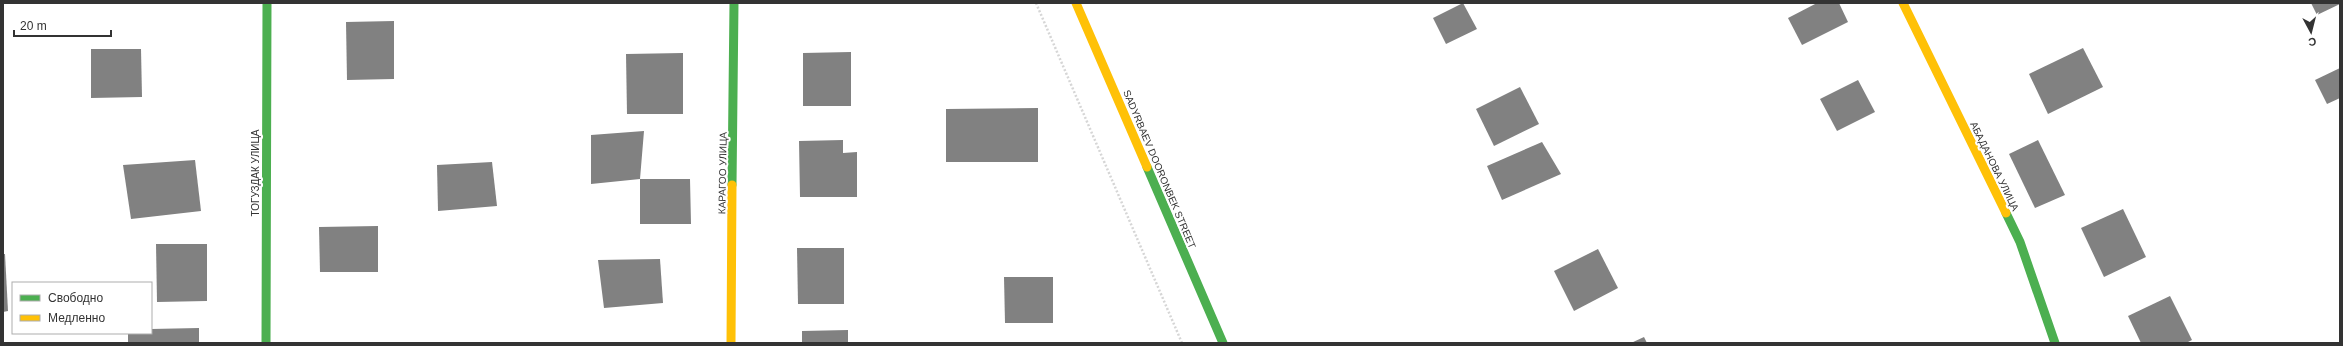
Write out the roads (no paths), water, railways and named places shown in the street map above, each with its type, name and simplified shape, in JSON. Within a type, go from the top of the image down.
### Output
[{"type":"street","name":"ТОГУЗДАК УЛИЦА","points":[[266,343],[267,3]]},
{"type":"street","name":"КАРАГОО УЛИЦА","points":[[731,343],[734,3]]},
{"type":"street","name":"SADYRBAEV DOORONBEK STREET","points":[[1076,3],[1223,343]]},
{"type":"street","name":"АБАДАНОВА УЛИЦА","points":[[1903,3],[2020,242],[2055,343]]}]
